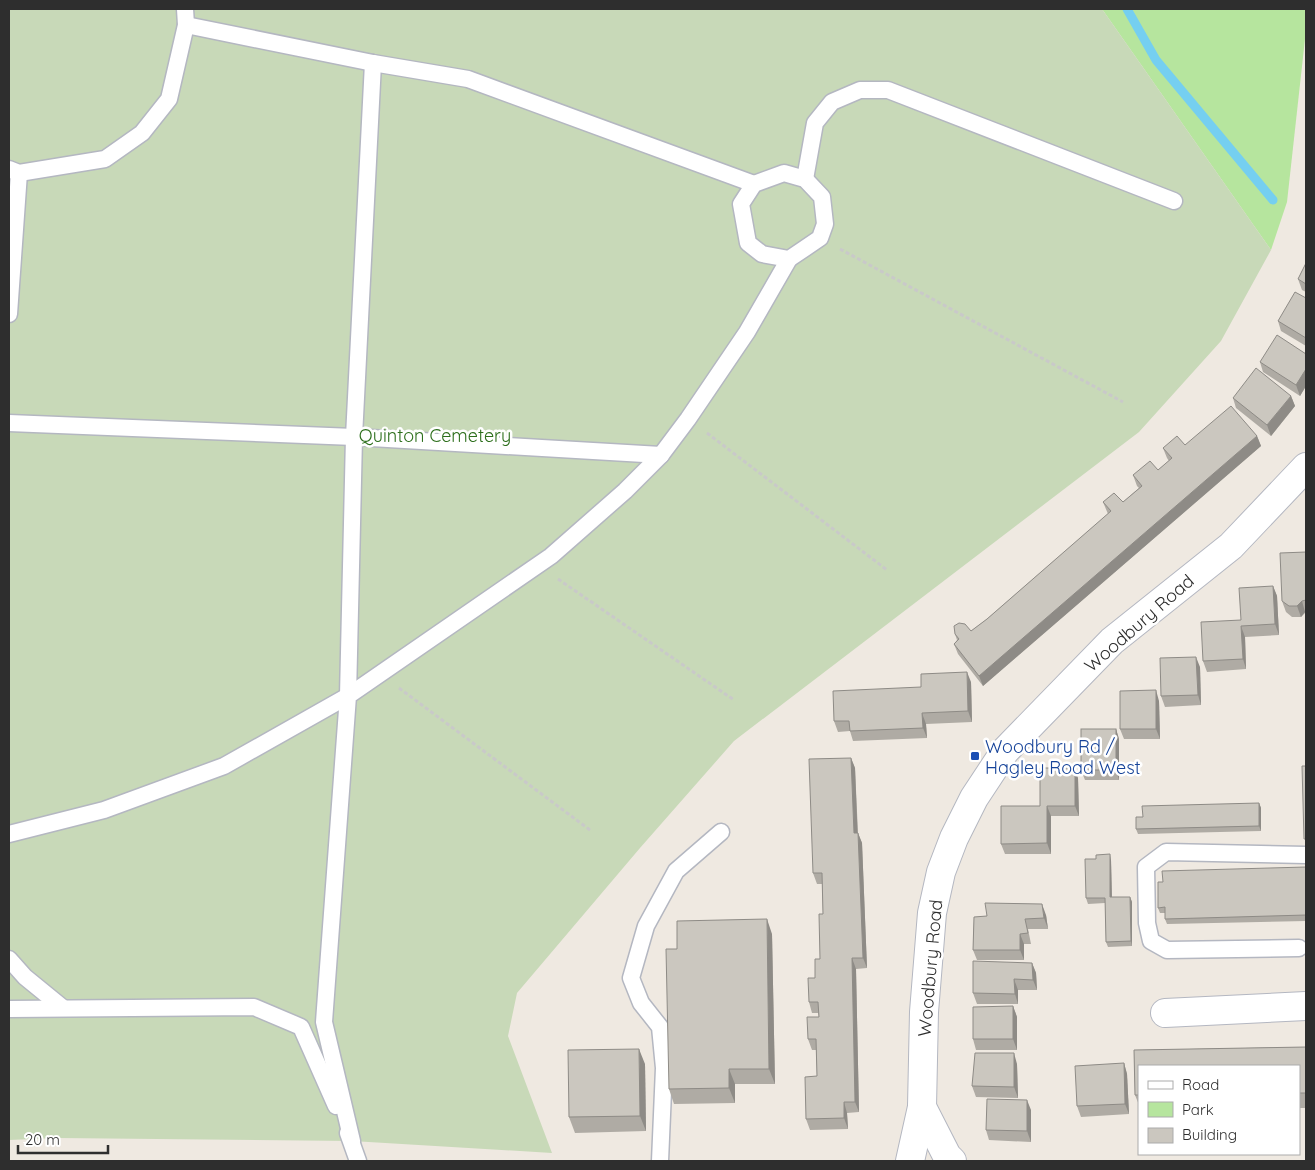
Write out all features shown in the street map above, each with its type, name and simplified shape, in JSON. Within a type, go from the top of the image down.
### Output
[{"type":"street","name":"Woodbury Road","points":[[910,1161],[922,1107],[924,1012],[932,913],[941,872],[954,838],[974,798],[1005,751],[1112,641],[1231,546],[1306,466]]},
{"type":"street","points":[[1165,1012],[1306,1006]]},
{"type":"street","name":"Woodbury Road","points":[[922,1107],[947,1156],[952,1161]]},
{"type":"lane","points":[[9,314],[14,171],[104,159],[142,133],[169,98],[186,17],[373,63],[468,79],[754,184]]},
{"type":"lane","points":[[358,1161],[324,1022],[348,696],[354,437],[373,63]]},
{"type":"lane","points":[[805,179],[815,123],[832,102],[860,90],[888,90],[1174,201]]},
{"type":"lane","points":[[9,834],[104,810],[224,766],[348,696],[551,556],[626,491],[661,455],[747,332],[789,259],[820,238],[825,224],[822,197],[805,179],[784,173],[754,184],[741,204],[748,242],[762,254],[789,259]]},
{"type":"lane","points":[[9,423],[354,437],[661,455]]},
{"type":"lane","points":[[660,1161],[664,1068],[660,1027],[641,1003],[631,978],[646,926],[676,870],[721,832]]},
{"type":"lane","points":[[1299,948],[1167,950],[1151,941],[1147,923],[1146,866],[1166,852],[1306,855]]},
{"type":"lane","points":[[9,959],[25,976],[63,1008]]},
{"type":"lane","points":[[9,1009],[254,1007],[301,1027],[352,1141]]},
{"type":"path","points":[[820,238],[1123,402]]},
{"type":"path","points":[[688,419],[887,570]]},
{"type":"path","points":[[537,564],[734,700]]},
{"type":"path","points":[[381,674],[590,830]]},
{"type":"green space","name":"Quinton Cemetery","points":[[9,9],[1102,9],[1271,250],[1221,341],[1139,432],[734,741],[517,993],[508,1036],[552,1153],[352,1141],[58,1138],[9,1140]]},
{"type":"green space","points":[[1102,9],[1306,9],[1306,30],[1287,202],[1271,250]]},
{"type":"building","points":[[1306,263],[1306,284],[1298,279]]},
{"type":"building","points":[[1295,292],[1306,298],[1306,338],[1278,321]]},
{"type":"building","points":[[1277,335],[1306,354],[1306,369],[1296,385],[1260,362]]},
{"type":"building","points":[[1256,368],[1291,396],[1267,425],[1233,398]]},
{"type":"building","points":[[1231,406],[1257,436],[979,676],[954,644],[959,639],[955,634],[954,626],[959,623],[965,624],[971,631],[987,619],[1111,511],[1103,502],[1114,493],[1123,502],[1142,486],[1133,475],[1150,461],[1158,470],[1172,458],[1163,448],[1177,436],[1185,445]]},
{"type":"building","points":[[1306,552],[1306,600],[1297,606],[1289,606],[1282,601],[1280,553]]},
{"type":"building","points":[[1273,586],[1275,624],[1241,626],[1243,659],[1203,661],[1201,622],[1241,620],[1239,588]]},
{"type":"building","points":[[1196,657],[1198,695],[1161,696],[1160,658]]},
{"type":"building","points":[[967,672],[968,711],[922,713],[923,728],[850,731],[849,721],[834,721],[833,691],[921,687],[921,674]]},
{"type":"building","points":[[1156,690],[1156,729],[1120,729],[1120,691]]},
{"type":"building","points":[[1081,729],[1116,729],[1116,770],[1081,770]]},
{"type":"building","points":[[851,758],[854,833],[858,833],[863,958],[852,958],[855,1102],[844,1102],[844,1118],[806,1119],[805,1077],[817,1076],[816,1039],[808,1039],[807,1017],[819,1017],[818,1002],[809,1002],[808,978],[815,978],[815,959],[820,959],[819,914],[823,914],[822,873],[813,873],[809,759]]},
{"type":"building","points":[[1302,766],[1306,766],[1306,839],[1304,839]]},
{"type":"building","points":[[1040,768],[1075,768],[1075,806],[1047,806],[1047,843],[1001,844],[1001,806],[1040,806]]},
{"type":"building","points":[[1259,803],[1259,826],[1136,829],[1136,817],[1143,817],[1142,806]]},
{"type":"building","points":[[1110,854],[1110,897],[1130,897],[1131,941],[1106,942],[1105,898],[1086,898],[1085,859],[1096,859],[1096,855]]},
{"type":"building","points":[[1306,867],[1306,915],[1165,919],[1165,907],[1158,908],[1158,882],[1163,882],[1162,871]]},
{"type":"building","points":[[985,903],[1042,904],[1044,918],[1025,919],[1028,933],[1020,934],[1020,950],[973,950],[974,917],[987,916]]},
{"type":"building","points":[[767,919],[769,1069],[729,1069],[729,1088],[669,1089],[666,949],[677,949],[677,921]]},
{"type":"building","points":[[973,961],[1032,963],[1033,980],[1014,979],[1015,994],[973,993]]},
{"type":"building","points":[[1013,1006],[1013,1039],[973,1039],[973,1007]]},
{"type":"building","points":[[1306,1047],[1306,1093],[1300,1093],[1300,1065],[1138,1065],[1138,1095],[1135,1095],[1134,1050]]},
{"type":"building","points":[[639,1049],[640,1116],[569,1117],[568,1050]]},
{"type":"building","points":[[975,1053],[1014,1053],[1014,1087],[972,1086]]},
{"type":"building","points":[[1124,1063],[1125,1104],[1077,1106],[1075,1066]]},
{"type":"building","points":[[987,1099],[1027,1100],[1027,1131],[986,1130]]},
{"type":"waterway","points":[[1127,9],[1156,60],[1273,200]]},
{"type":"place","name":"Woodbury Rd / Hagley Road West","points":[[975,756]]}]
